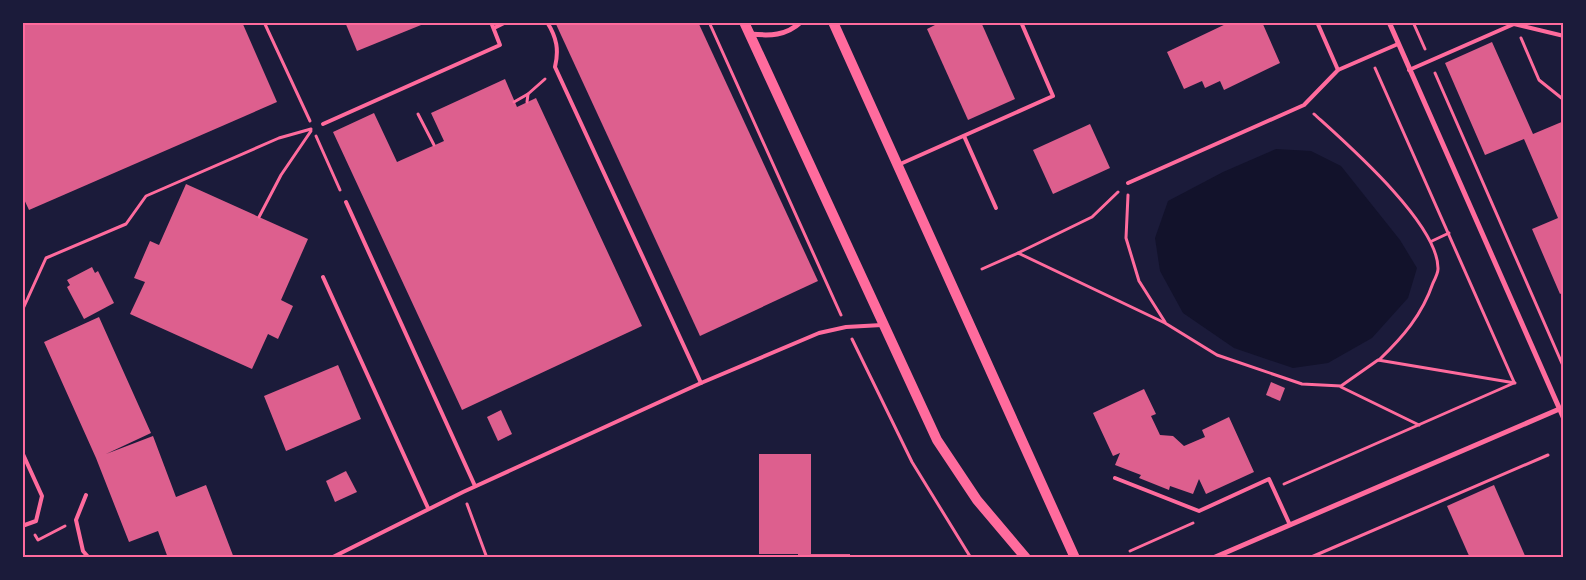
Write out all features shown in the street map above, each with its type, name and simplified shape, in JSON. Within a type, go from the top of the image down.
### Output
[{"type":"main road","points":[[744,22],[920,406],[956,470],[1010,541],[1026,558]]},
{"type":"main road","points":[[833,22],[1075,558]]},
{"type":"street","points":[[749,34],[772,36],[793,30],[801,22]]},
{"type":"street","points":[[1388,22],[1561,408],[1564,419]]},
{"type":"street","points":[[1214,557],[1561,408]]},
{"type":"lane","points":[[323,124],[500,45],[492,22]]},
{"type":"lane","points":[[494,28],[506,22]]},
{"type":"lane","points":[[547,22],[555,35],[558,53],[555,67],[701,383]]},
{"type":"lane","points":[[897,166],[1053,96],[1021,22]]},
{"type":"lane","points":[[1317,22],[1338,70]]},
{"type":"lane","points":[[1409,70],[1514,24],[1564,36]]},
{"type":"lane","points":[[1128,183],[1304,105],[1338,70],[1398,44]]},
{"type":"lane","points":[[964,136],[996,208]]},
{"type":"lane","points":[[346,202],[475,486]]},
{"type":"lane","points":[[323,277],[428,508]]},
{"type":"lane","points":[[331,558],[428,508],[701,383],[819,334],[846,327],[882,325]]},
{"type":"lane","points":[[22,452],[42,496],[36,521],[22,526]]},
{"type":"lane","points":[[1115,478],[1199,511],[1269,479],[1290,525]]},
{"type":"lane","points":[[86,495],[76,520],[83,551],[89,558]]},
{"type":"path","points":[[264,22],[346,202]]},
{"type":"path","points":[[709,22],[888,417],[912,462],[971,558]]},
{"type":"path","points":[[1413,22],[1564,368]]},
{"type":"path","points":[[1514,24],[1539,80],[1564,100]]},
{"type":"path","points":[[1370,56],[1515,383]]},
{"type":"path","points":[[514,102],[543,82],[555,67]]},
{"type":"path","points":[[527,102],[528,94]]},
{"type":"path","points":[[1304,105],[1345,142],[1413,214],[1432,241],[1438,269],[1426,304],[1402,339],[1378,360],[1341,386]]},
{"type":"path","points":[[418,114],[434,146]]},
{"type":"path","points":[[22,311],[46,258],[126,224],[146,196],[279,138],[323,124]]},
{"type":"path","points":[[259,217],[281,175],[313,128]]},
{"type":"path","points":[[982,269],[1092,217],[1128,183]]},
{"type":"path","points":[[1128,183],[1126,238],[1139,281],[1165,323]]},
{"type":"path","points":[[1432,241],[1449,233]]},
{"type":"path","points":[[1018,253],[1165,323],[1217,355],[1302,384],[1341,386],[1419,425]]},
{"type":"path","points":[[1378,360],[1515,383]]},
{"type":"path","points":[[1273,488],[1515,383]]},
{"type":"path","points":[[1309,558],[1548,454]]},
{"type":"path","points":[[463,492],[487,558]]},
{"type":"path","points":[[38,540],[76,520]]},
{"type":"path","points":[[1130,551],[1202,520]]},
{"type":"shaded area","points":[[1276,149],[1311,151],[1341,166],[1400,240],[1417,268],[1408,298],[1372,338],[1328,363],[1293,368],[1234,348],[1183,313],[1160,271],[1155,238],[1168,201],[1223,172]]},
{"type":"building","points":[[22,22],[242,22],[277,102],[29,210],[22,195]]},
{"type":"building","points":[[345,22],[426,22],[426,23],[357,51]]},
{"type":"building","points":[[555,22],[698,22],[818,281],[700,336]]},
{"type":"building","points":[[941,22],[981,22],[1015,99],[968,120],[927,29]]},
{"type":"building","points":[[1230,22],[1262,22],[1280,63],[1224,90],[1220,81],[1205,88],[1202,81],[1184,89],[1167,52]]},
{"type":"building","points":[[1492,42],[1533,134],[1564,121],[1564,292],[1560,294],[1532,229],[1558,218],[1524,139],[1485,155],[1445,63]]},
{"type":"building","points":[[505,79],[517,107],[536,98],[642,326],[462,410],[333,132],[374,113],[397,162],[444,141],[431,113]]},
{"type":"building","points":[[1090,124],[1110,168],[1053,194],[1033,150]]},
{"type":"building","points":[[186,184],[308,239],[281,300],[293,306],[278,339],[268,334],[252,369],[130,314],[145,282],[134,278],[150,241],[159,245]]},
{"type":"building","points":[[92,267],[95,273],[98,271],[114,303],[84,319],[67,287],[70,285],[67,280]]},
{"type":"building","points":[[99,317],[151,433],[106,454],[153,436],[176,497],[206,485],[234,558],[168,558],[158,531],[129,542],[96,458],[44,342]]},
{"type":"building","points":[[338,365],[361,419],[286,451],[264,396]]},
{"type":"building","points":[[1271,382],[1285,388],[1280,401],[1266,395]]},
{"type":"building","points":[[1144,389],[1156,414],[1151,416],[1160,435],[1173,436],[1184,446],[1205,437],[1202,430],[1229,417],[1254,472],[1206,494],[1199,479],[1193,494],[1170,486],[1169,490],[1139,478],[1141,475],[1115,465],[1120,453],[1113,456],[1093,413]]},
{"type":"building","points":[[501,410],[512,434],[498,441],[487,417]]},
{"type":"building","points":[[759,454],[811,454],[811,554],[759,554]]},
{"type":"building","points":[[346,471],[357,492],[335,502],[326,481]]},
{"type":"building","points":[[1494,485],[1526,558],[1470,558],[1447,506]]},
{"type":"building","points":[[798,554],[850,554],[850,558],[798,558]]}]
